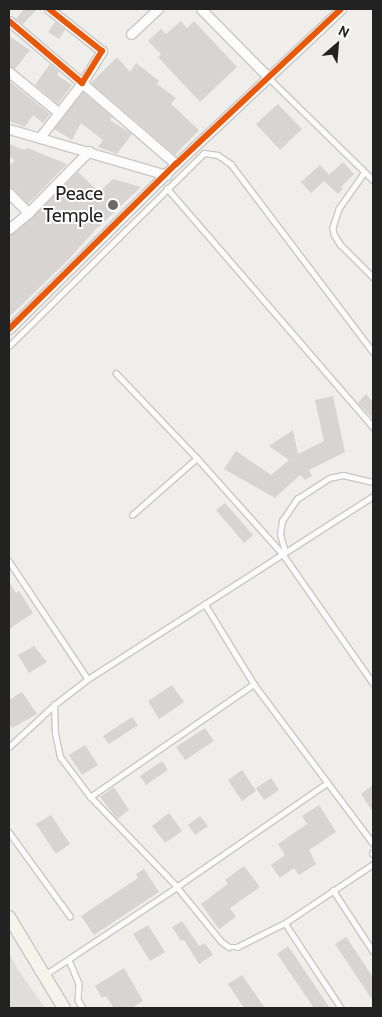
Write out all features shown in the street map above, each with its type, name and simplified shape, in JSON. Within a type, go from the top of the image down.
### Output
[{"type":"main road","points":[[9,917],[64,1008]]},
{"type":"street","points":[[40,137],[82,83],[102,51],[49,9]]},
{"type":"street","points":[[131,34],[158,9]]},
{"type":"street","points":[[201,9],[268,76]]},
{"type":"street","points":[[9,329],[176,164],[341,9]]},
{"type":"street","points":[[9,21],[176,164]]},
{"type":"street","points":[[9,72],[58,112]]},
{"type":"street","points":[[9,129],[166,174]]},
{"type":"street","points":[[9,229],[28,213],[89,151]]},
{"type":"street","points":[[9,193],[28,213]]},
{"type":"lane","points":[[268,76],[373,180]]},
{"type":"lane","points":[[9,346],[204,153],[218,155],[231,164],[373,352]]},
{"type":"lane","points":[[365,172],[339,209],[333,228],[340,244],[373,277]]},
{"type":"lane","points":[[167,188],[373,427]]},
{"type":"lane","points":[[116,373],[197,458],[283,553],[373,683]]},
{"type":"lane","points":[[132,515],[197,458]]},
{"type":"lane","points":[[283,553],[280,535],[282,521],[297,499],[329,478],[343,475],[373,482]]},
{"type":"lane","points":[[9,746],[54,705],[88,679],[373,496]]},
{"type":"lane","points":[[9,561],[88,679]]},
{"type":"lane","points":[[205,604],[254,684],[373,843]]},
{"type":"lane","points":[[90,797],[254,684]]},
{"type":"lane","points":[[54,705],[55,734],[60,757],[90,797],[177,886],[221,941],[229,947],[236,948],[284,923],[373,864]]},
{"type":"lane","points":[[43,976],[328,784]]},
{"type":"lane","points":[[9,832],[70,916]]},
{"type":"lane","points":[[333,890],[373,951]]},
{"type":"lane","points":[[284,923],[341,1008]]},
{"type":"lane","points":[[69,960],[79,983],[78,1000],[83,1008]]},
{"type":"shaded area","points":[[9,953],[17,968],[45,1008],[9,1008]]},
{"type":"building","points":[[24,9],[37,9],[23,24],[16,19]]},
{"type":"building","points":[[181,21],[187,28],[194,21],[237,67],[200,102],[158,57],[161,54],[148,41],[161,29],[166,34]]},
{"type":"building","points":[[55,22],[65,30],[59,39],[48,32]]},
{"type":"building","points":[[9,36],[30,50],[15,69],[9,66]]},
{"type":"building","points":[[117,57],[130,72],[136,63],[159,81],[157,84],[176,98],[171,104],[199,130],[175,155],[91,83]]},
{"type":"building","points":[[50,64],[59,72],[57,75],[72,85],[58,104],[35,85]]},
{"type":"building","points":[[9,81],[50,114],[43,123],[33,115],[25,127],[9,121]]},
{"type":"building","points":[[83,92],[112,117],[110,120],[132,134],[117,154],[98,147],[103,140],[81,123],[72,140],[54,129]]},
{"type":"building","points":[[278,104],[302,129],[280,150],[256,124]]},
{"type":"building","points":[[9,144],[25,150],[27,148],[67,164],[28,204],[14,189],[9,187],[9,166],[15,160],[9,157]]},
{"type":"building","points":[[343,162],[354,174],[341,187],[343,189],[338,194],[324,181],[311,193],[301,182],[320,165],[329,175]]},
{"type":"building","points":[[78,172],[99,192],[113,179],[141,187],[95,230],[68,260],[9,317],[9,235],[32,217]]},
{"type":"building","points":[[366,394],[373,402],[373,419],[358,403]]},
{"type":"building","points":[[333,396],[345,452],[309,470],[312,476],[305,480],[300,475],[275,498],[224,469],[236,451],[271,475],[289,460],[269,446],[293,430],[298,454],[324,441],[315,400]]},
{"type":"building","points":[[225,503],[253,535],[244,543],[216,510]]},
{"type":"building","points":[[9,582],[16,593],[19,591],[33,613],[9,629]]},
{"type":"building","points":[[34,646],[47,662],[29,673],[18,655]]},
{"type":"building","points":[[172,685],[184,702],[159,719],[148,701]]},
{"type":"building","points":[[22,692],[37,714],[12,728],[9,723],[9,700]]},
{"type":"building","points":[[132,717],[138,725],[109,744],[103,736]]},
{"type":"building","points":[[205,728],[214,741],[185,760],[176,747]]},
{"type":"building","points":[[85,745],[98,765],[82,775],[69,755]]},
{"type":"building","points":[[162,761],[168,770],[146,785],[140,776]]},
{"type":"building","points":[[242,770],[256,791],[242,801],[228,780]]},
{"type":"building","points":[[271,778],[279,790],[264,800],[256,788]]},
{"type":"building","points":[[373,785],[373,812],[361,794]]},
{"type":"building","points":[[114,787],[129,810],[117,819],[100,797]]},
{"type":"building","points":[[319,805],[336,832],[309,850],[316,864],[299,875],[294,868],[280,878],[271,865],[285,855],[278,844],[307,824],[302,816]]},
{"type":"building","points":[[169,813],[182,831],[165,843],[152,826]]},
{"type":"building","points":[[51,815],[70,844],[56,854],[36,824]]},
{"type":"building","points":[[200,816],[208,826],[195,835],[188,825]]},
{"type":"building","points":[[244,866],[260,887],[230,908],[236,917],[219,929],[201,904],[228,884],[225,880]]},
{"type":"building","points":[[144,869],[159,892],[94,935],[81,916],[138,878],[136,874]]},
{"type":"building","points":[[182,921],[199,946],[205,943],[213,955],[199,964],[184,940],[181,941],[172,927]]},
{"type":"building","points":[[148,925],[165,952],[150,961],[133,934]]},
{"type":"building","points":[[346,937],[373,977],[373,1001],[335,944]]},
{"type":"building","points":[[288,946],[330,1008],[314,1008],[277,954]]},
{"type":"building","points":[[124,968],[143,1001],[132,1008],[114,1008],[106,996],[102,998],[95,986]]},
{"type":"building","points":[[242,975],[265,1008],[244,1008],[228,984]]},
{"type":"cycle path","points":[[9,21],[82,83],[102,51],[49,9]]},
{"type":"cycle path","points":[[9,329],[176,164],[341,9]]},
{"type":"place","name":"Peace Temple","points":[[113,205]]}]
